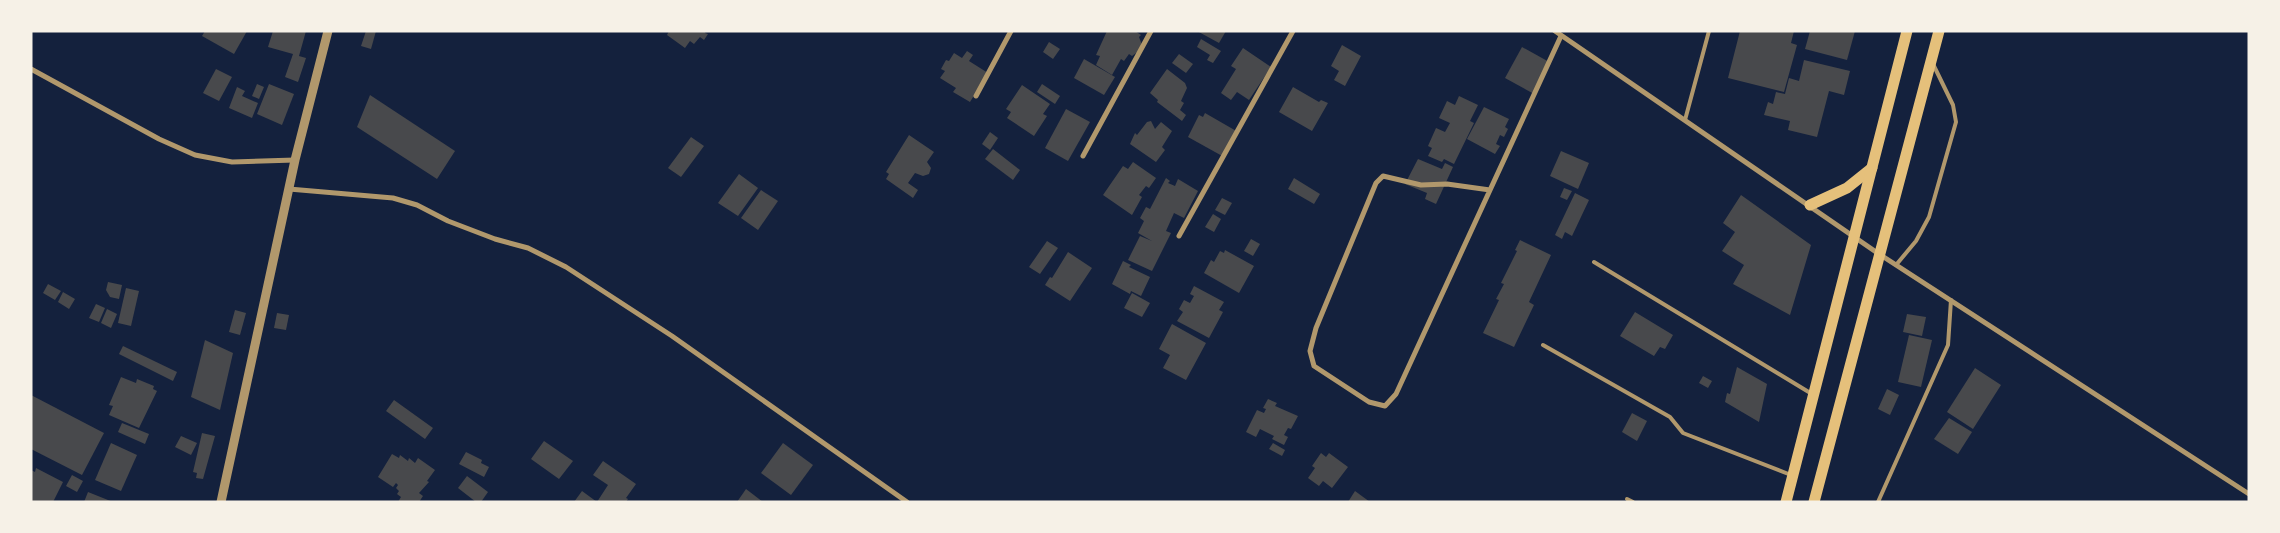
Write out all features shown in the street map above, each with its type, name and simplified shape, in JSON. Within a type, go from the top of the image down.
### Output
[{"type":"highway","points":[[1786,502],[1907,31]]},
{"type":"highway","points":[[1814,502],[1939,31]]},
{"type":"highway","points":[[1810,205],[1847,188],[1872,168]]},
{"type":"street","points":[[221,502],[295,160],[328,31]]},
{"type":"street","points":[[976,96],[1011,31]]},
{"type":"street","points":[[1083,156],[1151,31]]},
{"type":"street","points":[[1179,236],[1293,31]]},
{"type":"street","points":[[1555,31],[1879,254],[2249,494]]},
{"type":"street","points":[[1490,190],[1447,184],[1421,185],[1383,176],[1376,183],[1316,328],[1310,351],[1314,366],[1369,402],[1385,406],[1396,394],[1561,36]]},
{"type":"street","points":[[31,69],[159,139],[195,155],[232,162],[295,160]]},
{"type":"street","points":[[289,189],[393,198],[417,205],[448,221],[495,239],[528,248],[566,267],[672,336],[908,502]]},
{"type":"lane","points":[[1685,120],[1709,31]]},
{"type":"lane","points":[[1896,265],[1916,241],[1929,217],[1956,122],[1953,105],[1931,61]]},
{"type":"lane","points":[[1594,262],[1813,395]]},
{"type":"lane","points":[[1878,502],[1948,345],[1951,300]]},
{"type":"lane","points":[[1544,345],[1670,417],[1682,433],[1793,476]]},
{"type":"lane","points":[[1627,498],[1633,502]]},
{"type":"building","points":[[205,31],[247,31],[234,54],[202,36]]},
{"type":"building","points":[[273,31],[306,31],[299,56],[306,58],[298,82],[285,77],[293,54],[268,47]]},
{"type":"building","points":[[366,31],[376,31],[371,49],[361,46]]},
{"type":"building","points":[[669,31],[706,31],[705,33],[708,34],[704,40],[700,37],[694,44],[690,41],[685,48],[667,35]]},
{"type":"building","points":[[1107,31],[1135,31],[1141,35],[1139,37],[1142,45],[1139,51],[1132,56],[1129,54],[1124,61],[1121,59],[1112,75],[1096,65],[1100,56],[1096,55]]},
{"type":"building","points":[[1197,31],[1226,31],[1219,43]]},
{"type":"building","points":[[1740,31],[1794,31],[1791,43],[1797,45],[1784,92],[1728,78]]},
{"type":"building","points":[[1810,31],[1855,31],[1847,60],[1805,49]]},
{"type":"building","points":[[1201,39],[1221,51],[1213,63],[1207,60],[1210,55],[1197,47]]},
{"type":"building","points":[[1049,42],[1060,49],[1053,59],[1043,52]]},
{"type":"building","points":[[1342,45],[1361,56],[1345,86],[1334,80],[1339,71],[1331,66]]},
{"type":"building","points":[[1522,47],[1551,63],[1534,94],[1505,78]]},
{"type":"building","points":[[1243,48],[1271,67],[1249,100],[1237,92],[1231,100],[1221,93],[1236,69],[1231,66]]},
{"type":"building","points":[[967,51],[973,55],[969,61],[988,73],[970,102],[953,92],[956,88],[940,78],[945,71],[941,69],[946,60],[949,61],[954,53],[962,58]]},
{"type":"building","points":[[1179,54],[1193,64],[1186,73],[1172,63]]},
{"type":"building","points":[[1084,59],[1115,77],[1104,95],[1074,78]]},
{"type":"building","points":[[1804,60],[1850,71],[1844,95],[1829,91],[1817,137],[1788,130],[1790,121],[1764,115],[1768,102],[1773,104],[1776,92],[1785,94],[1789,78],[1799,81]]},
{"type":"building","points":[[216,69],[232,77],[219,101],[203,93]]},
{"type":"building","points":[[1167,69],[1185,83],[1187,88],[1181,101],[1184,103],[1180,110],[1186,115],[1182,121],[1157,102],[1158,100],[1150,93]]},
{"type":"building","points":[[257,84],[264,87],[259,99],[252,96]]},
{"type":"building","points":[[269,84],[294,94],[282,125],[257,114]]},
{"type":"building","points":[[1042,84],[1060,96],[1055,104],[1037,92]]},
{"type":"building","points":[[1022,85],[1050,104],[1043,114],[1047,116],[1034,136],[1007,118],[1011,112],[1006,109]]},
{"type":"building","points":[[237,87],[245,91],[242,96],[258,103],[252,118],[229,108]]},
{"type":"building","points":[[1293,87],[1319,102],[1321,100],[1328,103],[1312,131],[1279,112]]},
{"type":"building","points":[[370,95],[455,151],[437,179],[357,127]]},
{"type":"building","points":[[1459,96],[1478,105],[1470,121],[1474,123],[1454,164],[1444,159],[1442,162],[1428,156],[1432,148],[1428,146],[1436,128],[1445,132],[1450,123],[1439,118],[1447,101],[1455,105]]},
{"type":"building","points":[[1484,107],[1509,119],[1505,127],[1508,129],[1504,137],[1500,135],[1496,144],[1500,146],[1495,154],[1467,139]]},
{"type":"building","points":[[1066,109],[1090,122],[1068,161],[1045,148]]},
{"type":"building","points":[[1205,113],[1238,132],[1224,157],[1188,137],[1199,115],[1203,117]]},
{"type":"building","points":[[1151,121],[1155,129],[1161,122],[1172,131],[1162,147],[1165,150],[1156,162],[1130,144],[1135,133],[1137,135],[1147,122]]},
{"type":"building","points":[[990,132],[998,138],[990,150],[982,144]]},
{"type":"building","points":[[909,135],[934,152],[927,162],[931,168],[929,174],[923,176],[915,173],[908,183],[918,190],[913,198],[886,179],[889,174],[886,172]]},
{"type":"building","points":[[691,137],[704,146],[681,177],[668,168]]},
{"type":"building","points":[[993,149],[1020,170],[1013,180],[985,159]]},
{"type":"building","points":[[1561,151],[1589,163],[1578,189],[1550,176]]},
{"type":"building","points":[[1418,159],[1442,169],[1445,163],[1453,167],[1436,204],[1425,199],[1427,193],[1405,184]]},
{"type":"building","points":[[1133,162],[1156,178],[1149,188],[1146,186],[1139,195],[1142,197],[1132,215],[1103,195],[1123,166],[1128,169]]},
{"type":"building","points":[[739,174],[758,188],[738,216],[718,203]]},
{"type":"building","points":[[1166,178],[1170,181],[1168,183],[1175,186],[1178,179],[1198,191],[1184,218],[1174,213],[1166,231],[1171,233],[1152,271],[1128,260],[1140,236],[1152,241],[1138,233],[1144,221],[1140,218],[1146,207],[1150,209]]},
{"type":"building","points":[[1294,178],[1320,194],[1314,204],[1288,189]]},
{"type":"building","points":[[1564,188],[1572,191],[1567,200],[1560,197]]},
{"type":"building","points":[[761,190],[778,201],[758,230],[741,218]]},
{"type":"building","points":[[1575,193],[1589,200],[1572,236],[1565,232],[1562,239],[1555,235]]},
{"type":"building","points":[[1741,195],[1811,245],[1790,315],[1733,284],[1744,265],[1722,251],[1735,232],[1723,223]]},
{"type":"building","points":[[1222,198],[1232,203],[1225,215],[1215,210]]},
{"type":"building","points":[[1213,214],[1221,219],[1214,232],[1205,227]]},
{"type":"building","points":[[1251,239],[1260,244],[1253,256],[1244,251]]},
{"type":"building","points":[[1520,240],[1551,255],[1529,302],[1534,305],[1514,347],[1483,333],[1499,300],[1496,299],[1504,284],[1501,283],[1517,251],[1515,250]]},
{"type":"building","points":[[1047,241],[1058,248],[1040,274],[1029,267]]},
{"type":"building","points":[[1225,250],[1254,266],[1239,293],[1204,273],[1211,260],[1214,262],[1220,251],[1224,253]]},
{"type":"building","points":[[1068,252],[1092,268],[1070,301],[1045,285],[1050,277],[1052,278]]},
{"type":"building","points":[[1123,261],[1131,265],[1129,267],[1150,277],[1141,296],[1131,291],[1130,294],[1112,284]]},
{"type":"building","points":[[108,282],[122,285],[119,299],[110,297],[106,290]]},
{"type":"building","points":[[48,284],[61,291],[55,300],[43,293]]},
{"type":"building","points":[[1194,286],[1224,302],[1219,310],[1223,312],[1209,338],[1177,321],[1183,312],[1179,309],[1184,300],[1190,303],[1194,296],[1190,294]]},
{"type":"building","points":[[126,288],[139,291],[131,326],[118,323]]},
{"type":"building","points":[[63,292],[75,299],[69,309],[58,302]]},
{"type":"building","points":[[1132,293],[1150,303],[1142,317],[1124,308]]},
{"type":"building","points":[[96,304],[105,308],[99,322],[89,318]]},
{"type":"building","points":[[107,309],[117,314],[111,328],[101,323]]},
{"type":"building","points":[[235,310],[246,313],[240,335],[229,332]]},
{"type":"building","points":[[1635,312],[1673,335],[1665,349],[1660,347],[1654,356],[1620,336]]},
{"type":"building","points":[[277,313],[289,315],[286,330],[274,328]]},
{"type":"building","points":[[1907,314],[1926,317],[1922,336],[1903,332]]},
{"type":"building","points":[[1172,324],[1206,343],[1186,380],[1163,368],[1170,355],[1159,349]]},
{"type":"building","points":[[1909,335],[1932,340],[1921,387],[1898,382]]},
{"type":"building","points":[[205,340],[233,353],[220,410],[191,397]]},
{"type":"building","points":[[123,346],[177,372],[173,381],[119,354]]},
{"type":"building","points":[[1737,367],[1767,384],[1759,422],[1725,402],[1727,393],[1730,394]]},
{"type":"building","points":[[1975,368],[2001,385],[1973,429],[1947,412]]},
{"type":"building","points":[[1703,376],[1712,381],[1708,388],[1699,383]]},
{"type":"building","points":[[121,377],[136,383],[137,379],[154,386],[153,389],[157,391],[139,428],[109,415],[113,406],[109,405]]},
{"type":"building","points":[[1887,389],[1899,395],[1890,415],[1878,409]]},
{"type":"building","points":[[31,395],[104,433],[82,475],[31,449]]},
{"type":"building","points":[[1268,399],[1277,403],[1275,406],[1298,416],[1291,429],[1288,428],[1284,435],[1288,437],[1284,445],[1272,439],[1274,436],[1260,429],[1256,437],[1246,432],[1257,410],[1264,413],[1266,409],[1263,408]]},
{"type":"building","points":[[394,400],[433,428],[425,439],[386,411]]},
{"type":"building","points":[[1632,413],[1647,421],[1637,441],[1622,432]]},
{"type":"building","points":[[1949,418],[1972,432],[1958,454],[1934,439]]},
{"type":"building","points":[[122,423],[149,434],[145,444],[118,432]]},
{"type":"building","points":[[202,433],[215,436],[203,479],[196,478],[197,473],[193,472]]},
{"type":"building","points":[[181,436],[197,443],[191,455],[175,447]]},
{"type":"building","points":[[544,441],[573,461],[559,479],[531,459]]},
{"type":"building","points":[[111,443],[137,455],[121,491],[95,480]]},
{"type":"building","points":[[783,443],[813,465],[791,495],[761,473]]},
{"type":"building","points":[[1273,443],[1285,450],[1282,456],[1269,449]]},
{"type":"building","points":[[466,452],[482,460],[481,463],[489,467],[484,477],[459,464]]},
{"type":"building","points":[[1321,453],[1326,457],[1329,453],[1348,467],[1332,488],[1323,481],[1319,486],[1308,478],[1315,468],[1312,466]]},
{"type":"building","points":[[392,454],[399,458],[400,455],[408,461],[409,458],[415,463],[418,458],[435,470],[427,481],[429,482],[419,493],[423,496],[419,502],[398,502],[401,497],[397,494],[399,491],[396,488],[398,485],[396,483],[393,487],[378,477]]},
{"type":"building","points":[[603,461],[636,484],[626,498],[628,499],[626,502],[597,502],[608,485],[593,475]]},
{"type":"building","points":[[36,468],[63,482],[53,502],[31,502],[31,470],[35,472]]},
{"type":"building","points":[[72,475],[83,481],[77,492],[66,486]]},
{"type":"building","points":[[467,476],[488,492],[481,502],[476,502],[458,488]]},
{"type":"building","points":[[746,489],[763,502],[737,502]]},
{"type":"building","points":[[582,491],[597,502],[574,502]]},
{"type":"building","points":[[1355,491],[1370,502],[1348,502]]},
{"type":"building","points":[[88,492],[113,502],[84,502]]}]
